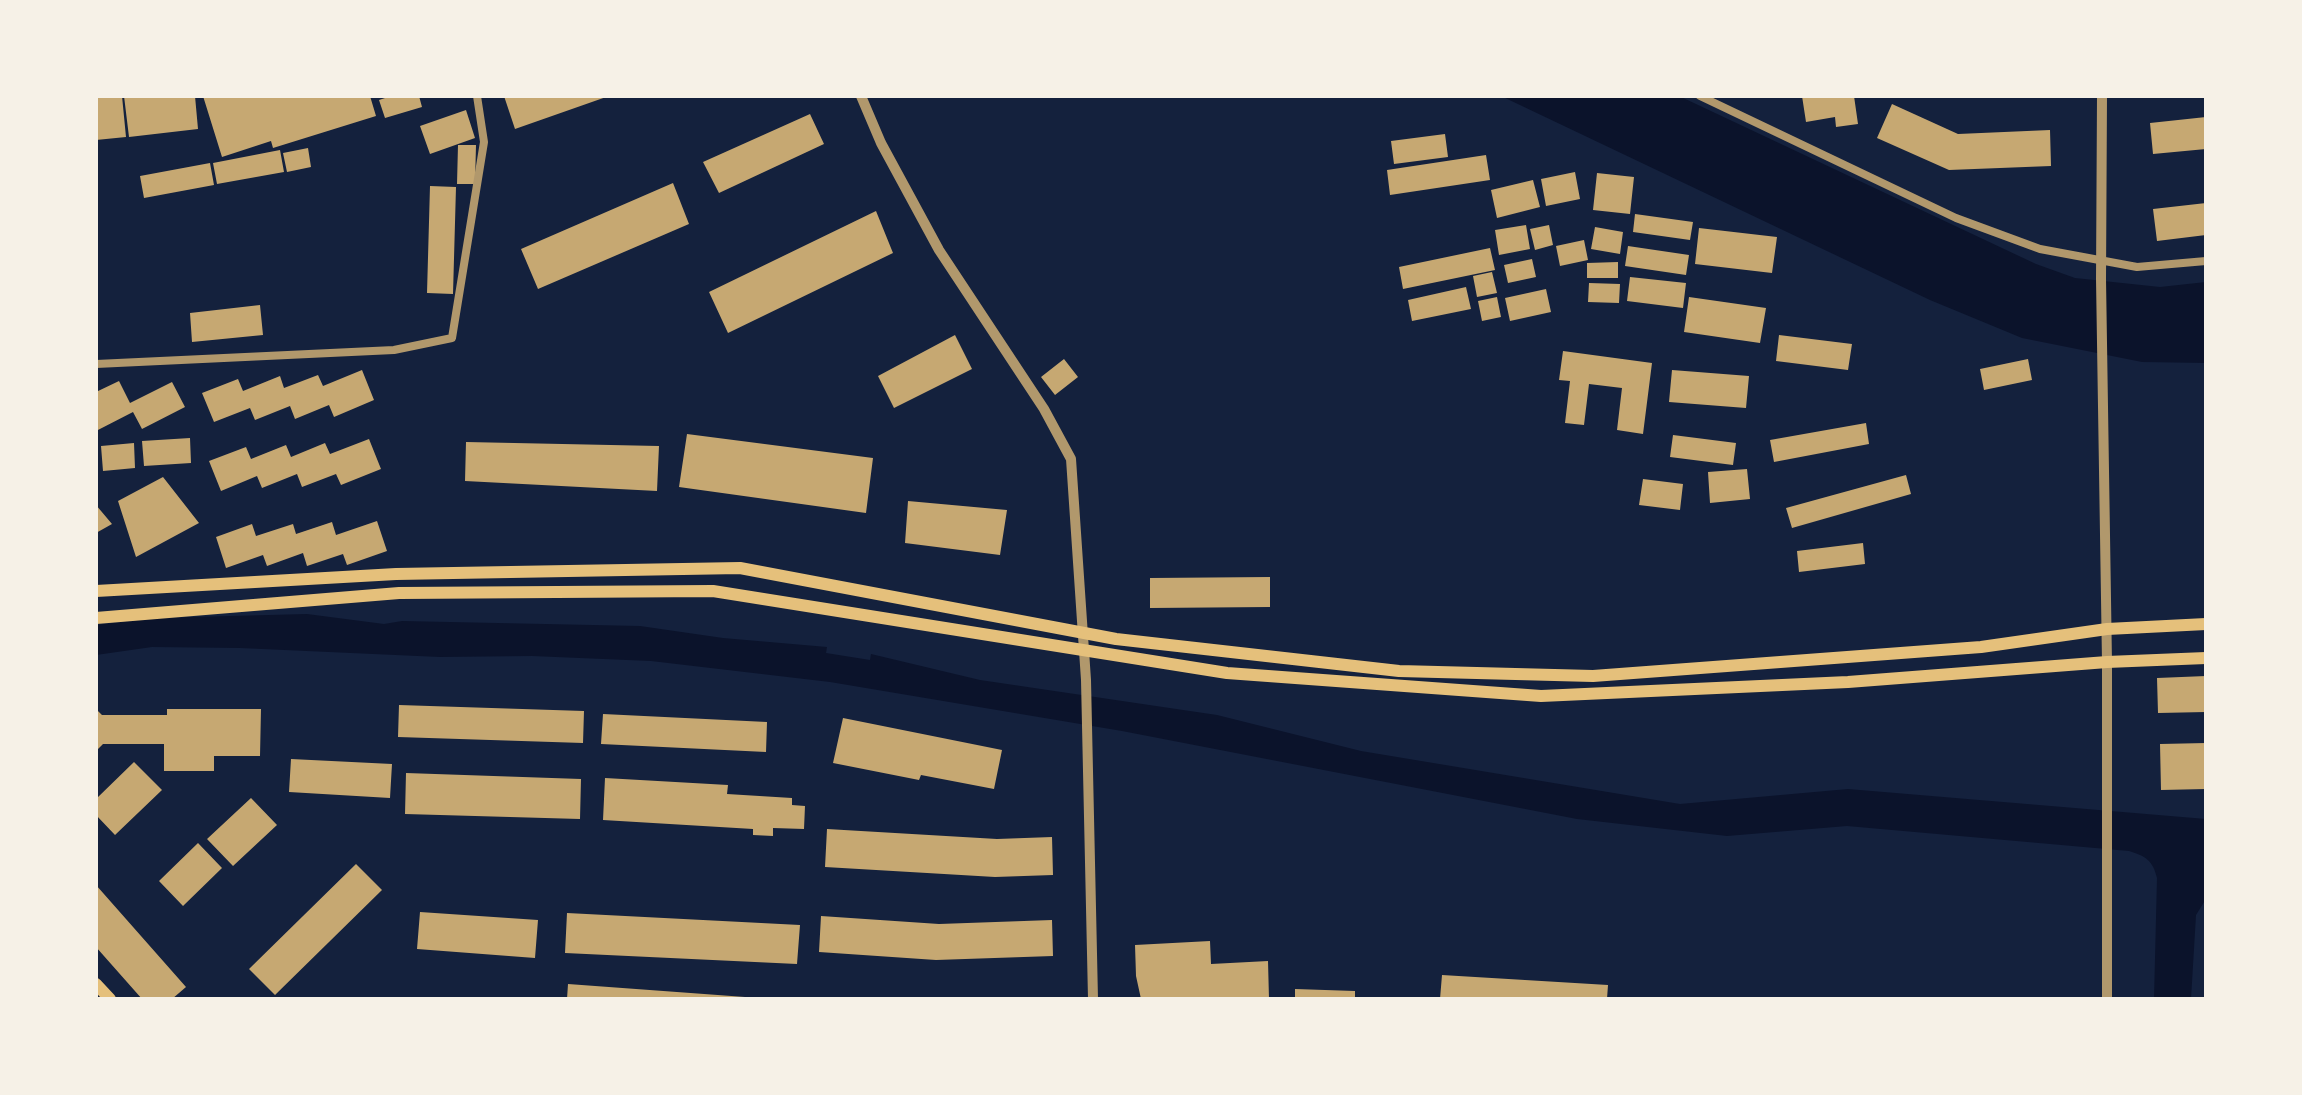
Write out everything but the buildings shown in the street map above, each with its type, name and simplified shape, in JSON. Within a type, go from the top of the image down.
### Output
[{"type":"main road","points":[[96,591],[396,574],[740,568],[1082,633],[1399,671],[1593,676],[1981,647],[2107,629],[2206,624]]},
{"type":"main road","points":[[96,618],[399,593],[713,591],[1227,673],[1541,696],[1848,682],[2107,662],[2206,658]]},
{"type":"main road","points":[[96,984],[110,999]]},
{"type":"street","points":[[96,364],[394,350],[452,338],[484,142],[477,96]]},
{"type":"street","points":[[861,96],[881,143],[939,250],[1044,409],[1071,459],[1086,680],[1093,999]]},
{"type":"street","points":[[1700,96],[1956,218],[2040,249],[2137,267],[2206,261]]},
{"type":"street","points":[[2102,96],[2107,999]]},
{"type":"water","points":[[1501,96],[1679,96],[2036,264],[2075,278],[2160,287],[2206,282],[2206,363],[2142,362],[2022,338],[1930,300]]},
{"type":"water","points":[[307,614],[384,624],[402,621],[640,626],[723,638],[827,647],[826,653],[870,660],[871,654],[980,680],[1217,715],[1361,751],[1680,804],[1848,789],[2206,819],[2206,899],[2196,915],[2191,999],[2154,999],[2157,878],[2148,860],[2129,851],[1847,826],[1727,836],[1577,819],[1122,731],[830,682],[651,661],[152,647],[96,655],[96,625],[154,618]]}]
